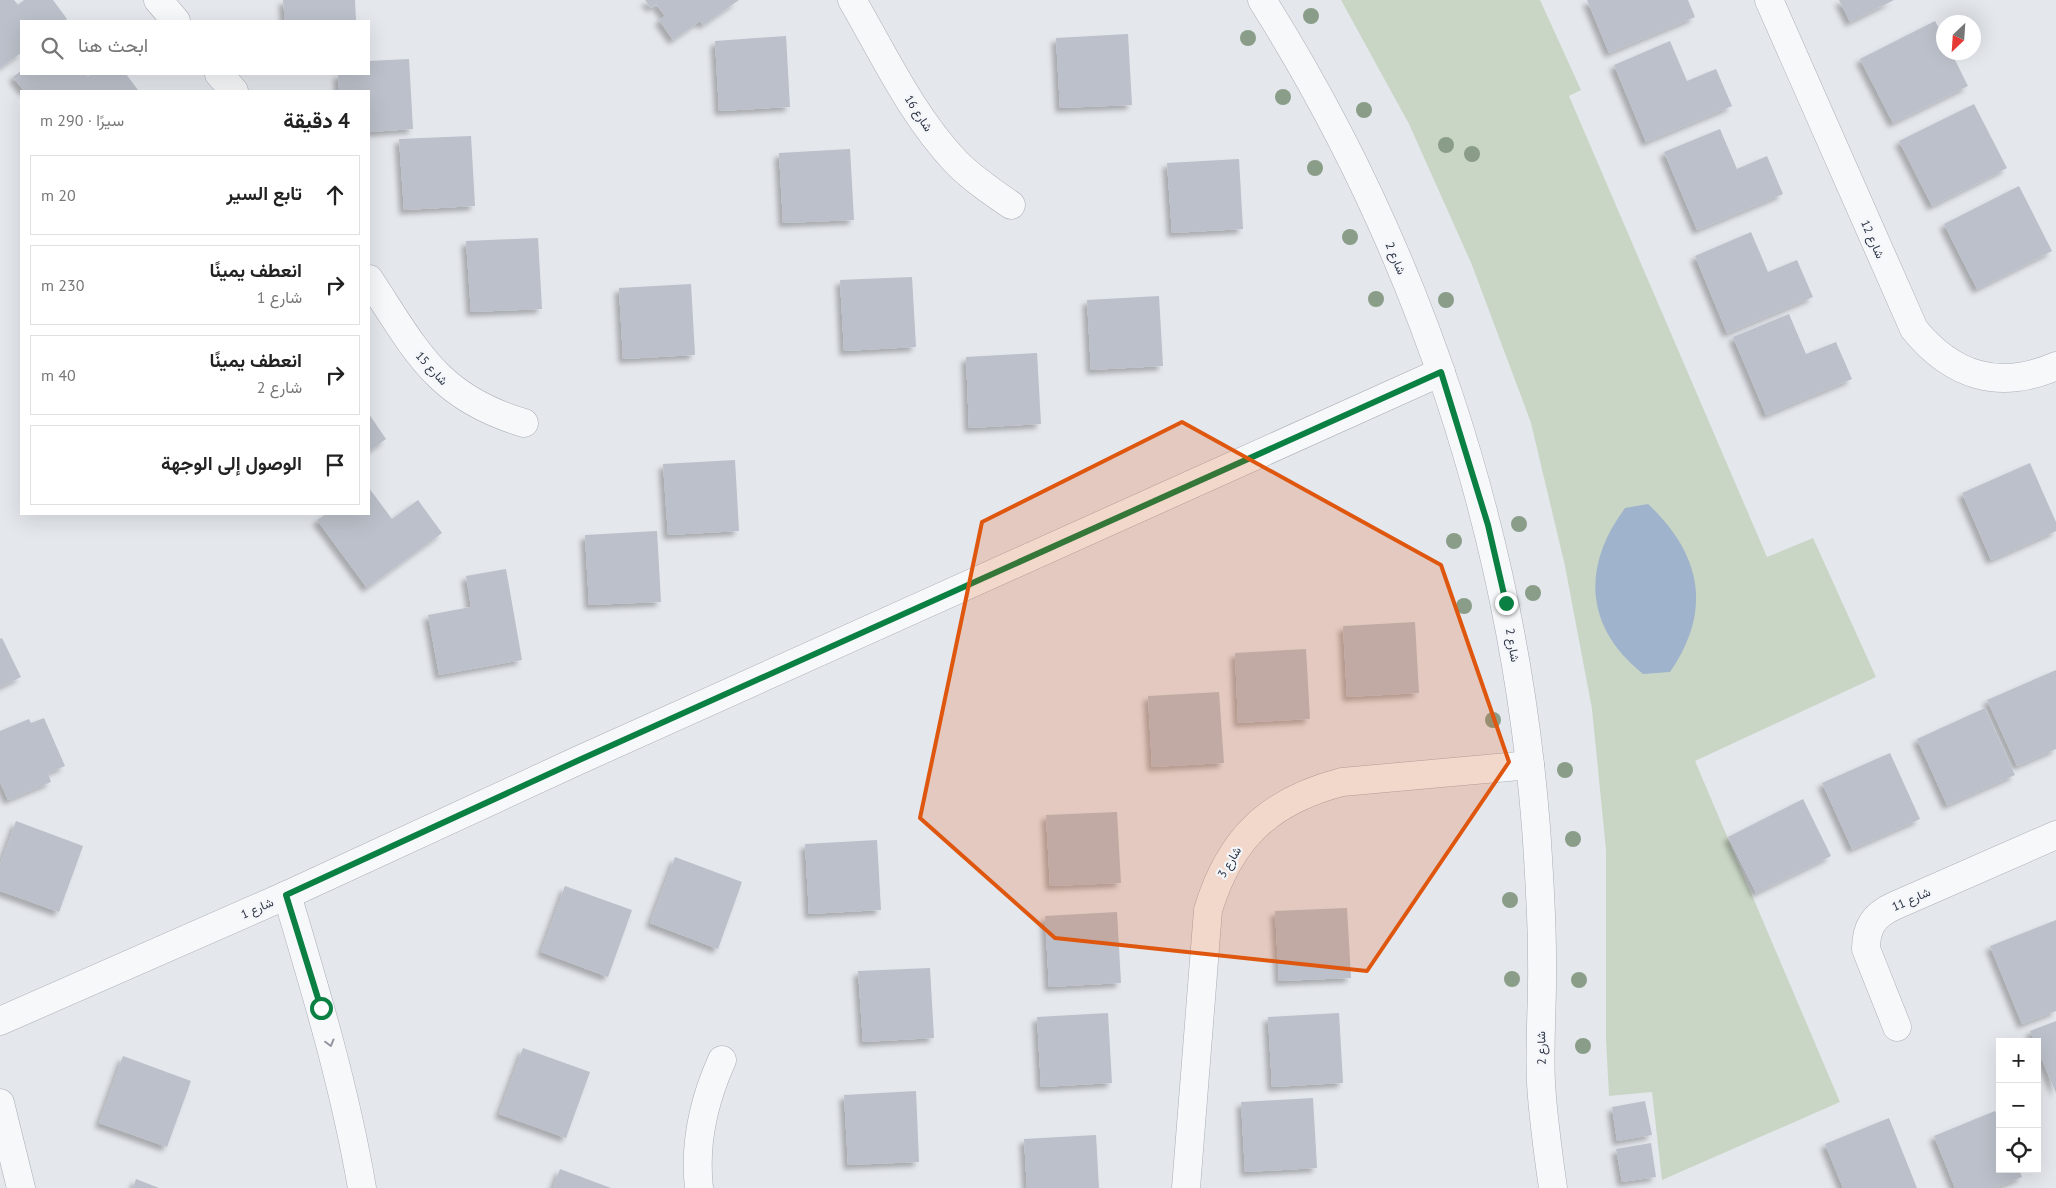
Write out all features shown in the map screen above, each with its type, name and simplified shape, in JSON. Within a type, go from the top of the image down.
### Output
[{"type":"street","points":[[158,0],[175,20]]},
{"type":"street","name":"شارع 16","points":[[852,0],[917,112],[936,140],[977,181],[1011,204]]},
{"type":"street","name":"شارع 2","points":[[1262,0],[1318,94],[1353,161],[1392,248],[1441,372],[1488,525],[1506,603],[1520,682],[1530,765],[1540,893],[1541,1080],[1545,1135],[1553,1188]]},
{"type":"street","name":"شارع 12","points":[[1769,0],[1914,329],[1927,346],[1961,370],[1981,376],[2023,377],[2056,366]]},
{"type":"street","points":[[220,75],[233,90]]},
{"type":"street","name":"شارع 15","points":[[370,280],[419,354],[440,378],[465,398],[494,414],[524,423]]},
{"type":"street","name":"شارع 1","points":[[0,1021],[286,895],[613,744],[1441,372]]},
{"type":"street","name":"شارع 3","points":[[1186,1188],[1208,910],[1216,884],[1224,867],[1245,836],[1266,817],[1289,801],[1315,789],[1342,782],[1530,765]]},
{"type":"street","name":"شارع 11","points":[[1897,1027],[1866,949],[1867,933],[1875,918],[1894,906],[2056,835]]},
{"type":"street","points":[[286,895],[321,1008],[342,1087],[362,1188]]},
{"type":"street","points":[[698,1188],[699,1140],[704,1108],[722,1060]]},
{"type":"street","points":[[0,1103],[21,1188]]},
{"type":"highlighted area","points":[[1182,422],[1441,565],[1509,762],[1367,971],[1055,938],[920,818],[982,522]]},
{"type":"green space","points":[[1341,0],[1540,0],[1581,90],[1569,96],[1767,557],[1813,538],[1876,677],[1695,761],[1840,1102],[1662,1180],[1652,1092],[1609,1096],[1606,1039],[1606,850],[1592,709],[1565,566],[1531,423],[1472,265],[1409,124]]},
{"type":"water","points":[[1648,504],[1666,523],[1680,543],[1690,563],[1695,584],[1696,605],[1692,627],[1684,649],[1670,672],[1643,674],[1624,656],[1610,637],[1600,617],[1596,596],[1596,574],[1601,552],[1611,530],[1625,508]]},
{"type":"building","points":[[0,0],[14,0],[18,5],[24,0],[53,0],[67,19],[20,20],[20,54],[0,68]]},
{"type":"building","points":[[283,0],[355,0],[356,20],[285,20]]},
{"type":"building","points":[[645,0],[739,0],[703,25],[700,21],[673,40],[659,20],[665,16],[656,4],[651,8]]},
{"type":"building","points":[[1587,0],[1688,0],[1695,17],[1609,53]]},
{"type":"building","points":[[1839,0],[1894,0],[1850,22]]},
{"type":"building","points":[[1935,21],[1936,60],[1955,60],[1968,86],[1893,123],[1860,59]]},
{"type":"building","points":[[1128,34],[1132,105],[1060,108],[1056,38]]},
{"type":"building","points":[[786,36],[790,107],[719,111],[715,41]]},
{"type":"building","points":[[1670,41],[1687,81],[1716,69],[1732,106],[1646,142],[1614,65]]},
{"type":"building","points":[[409,59],[413,129],[370,132],[370,90],[339,90],[338,75],[370,75],[370,61]]},
{"type":"building","points":[[20,72],[20,75],[127,75],[138,90],[23,90],[13,77]]},
{"type":"building","points":[[1974,104],[2007,168],[1932,206],[1899,141]]},
{"type":"building","points":[[1720,129],[1737,169],[1767,156],[1783,194],[1697,230],[1664,152]]},
{"type":"building","points":[[471,136],[475,206],[404,210],[399,139]]},
{"type":"building","points":[[850,149],[854,220],[783,223],[779,153]]},
{"type":"building","points":[[1239,159],[1243,229],[1172,233],[1167,163]]},
{"type":"building","points":[[2019,186],[2052,251],[1977,289],[1944,224]]},
{"type":"building","points":[[1751,232],[1768,272],[1797,260],[1813,297],[1727,333],[1695,256]]},
{"type":"building","points":[[538,238],[542,309],[471,312],[466,241]]},
{"type":"building","points":[[912,277],[916,347],[844,351],[840,280]]},
{"type":"building","points":[[691,284],[695,355],[623,359],[619,288]]},
{"type":"building","points":[[1159,296],[1163,366],[1091,370],[1087,300]]},
{"type":"building","points":[[1789,314],[1806,354],[1836,342],[1852,379],[1766,415],[1733,337]]},
{"type":"building","points":[[1037,353],[1041,424],[969,428],[966,357]]},
{"type":"building","points":[[370,415],[386,439],[370,450]]},
{"type":"building","points":[[735,460],[739,531],[668,535],[663,464]]},
{"type":"building","points":[[2030,463],[2056,522],[2056,531],[1991,560],[1962,493]]},
{"type":"building","points":[[370,489],[392,519],[418,500],[442,533],[367,588],[317,520],[324,515],[370,515]]},
{"type":"building","points":[[657,531],[661,602],[589,605],[585,535]]},
{"type":"building","points":[[506,569],[522,660],[439,675],[428,615],[471,607],[466,576]]},
{"type":"building","points":[[1415,622],[1419,693],[1347,697],[1343,626]]},
{"type":"building","points":[[2,638],[21,677],[0,687],[0,639]]},
{"type":"building","points":[[1306,649],[1310,719],[1238,723],[1235,653]]},
{"type":"building","points":[[2056,670],[2056,749],[2017,766],[1987,700]]},
{"type":"building","points":[[1219,692],[1224,763],[1152,767],[1148,696]]},
{"type":"building","points":[[1985,708],[2015,775],[1947,805],[1917,739]]},
{"type":"building","points":[[44,718],[65,766],[48,773],[51,782],[8,800],[0,782],[0,731],[29,719],[31,723]]},
{"type":"building","points":[[1890,753],[1920,819],[1852,849],[1822,783]]},
{"type":"building","points":[[1803,799],[1831,856],[1756,893],[1728,837]]},
{"type":"building","points":[[1117,812],[1121,883],[1050,886],[1046,815]]},
{"type":"building","points":[[16,821],[83,846],[59,912],[0,891],[0,865]]},
{"type":"building","points":[[877,840],[881,910],[809,914],[805,844]]},
{"type":"building","points":[[675,857],[742,882],[718,949],[650,923]]},
{"type":"building","points":[[565,886],[632,910],[608,977],[541,952]]},
{"type":"building","points":[[1347,908],[1351,978],[1279,981],[1275,911]]},
{"type":"building","points":[[1117,912],[1121,983],[1049,987],[1045,916]]},
{"type":"building","points":[[2056,920],[2056,1011],[2022,1024],[1990,946]]},
{"type":"building","points":[[930,968],[934,1038],[863,1042],[858,971]]},
{"type":"building","points":[[1108,1013],[1112,1083],[1041,1087],[1037,1017]]},
{"type":"building","points":[[1339,1013],[1343,1083],[1272,1087],[1268,1017]]},
{"type":"building","points":[[2056,1021],[2056,1093],[2041,1057],[2041,1038],[2033,1038],[2030,1031]]},
{"type":"building","points":[[523,1048],[590,1072],[566,1138],[499,1114]]},
{"type":"building","points":[[123,1056],[191,1081],[167,1147],[99,1123]]},
{"type":"building","points":[[916,1091],[919,1162],[848,1165],[844,1095]]},
{"type":"building","points":[[1313,1098],[1317,1168],[1245,1172],[1241,1102]]},
{"type":"building","points":[[1645,1101],[1652,1135],[1617,1141],[1612,1107]]},
{"type":"building","points":[[1995,1111],[1996,1173],[2020,1173],[2022,1177],[1995,1188],[1955,1188],[1934,1136]]},
{"type":"building","points":[[1889,1118],[1917,1188],[1843,1188],[1825,1144]]},
{"type":"building","points":[[1096,1135],[1099,1188],[1027,1188],[1024,1139]]},
{"type":"building","points":[[1651,1143],[1656,1177],[1622,1182],[1616,1149]]},
{"type":"building","points":[[560,1169],[611,1188],[553,1188]]},
{"type":"building","points":[[136,1179],[159,1188],[133,1188]]},
{"type":"route","points":[[321,1008],[286,895],[577,761],[1441,372],[1488,525],[1506,603]]}]
